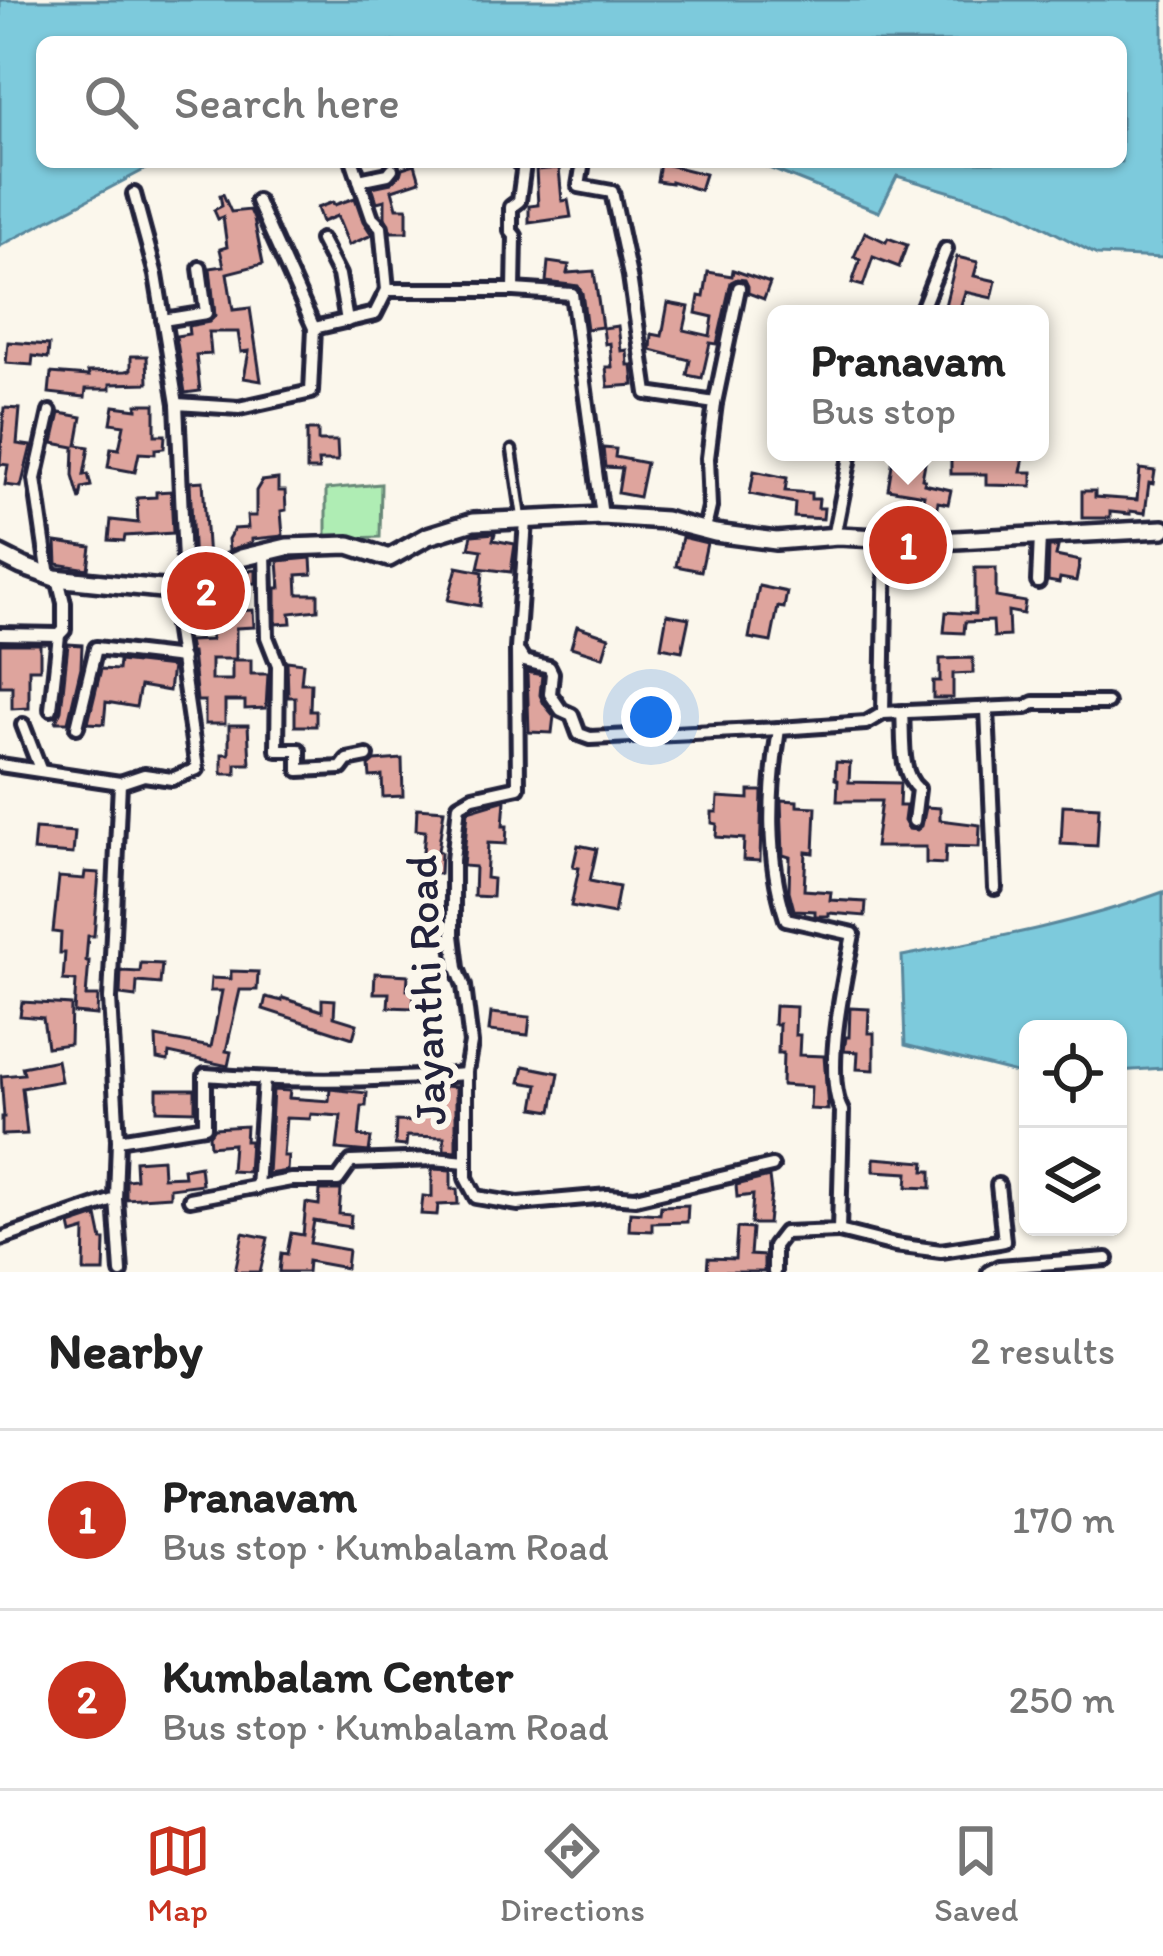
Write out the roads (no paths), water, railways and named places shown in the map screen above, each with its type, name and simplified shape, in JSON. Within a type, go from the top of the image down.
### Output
[{"type":"main road","points":[[0,554],[54,577],[178,587],[242,557],[287,548],[349,545],[389,557],[428,536],[473,522],[602,516],[664,520],[776,541],[834,537],[937,541],[1163,529]]},
{"type":"street","points":[[314,328],[375,314],[387,290],[381,227],[372,218],[355,168]]},
{"type":"street","points":[[514,290],[511,207],[519,201],[523,168]]},
{"type":"street","points":[[583,168],[579,186],[612,192],[647,392],[715,403]]},
{"type":"street","points":[[359,180],[392,169]]},
{"type":"street","points":[[0,765],[120,782],[144,775],[172,779],[196,770],[178,587],[177,404],[156,274],[134,194]]},
{"type":"street","points":[[177,404],[239,408],[311,392],[314,328],[257,201]]},
{"type":"street","points":[[321,240],[339,275],[347,321]]},
{"type":"street","points":[[924,305],[946,249]]},
{"type":"street","points":[[163,320],[206,313],[200,268]]},
{"type":"street","points":[[705,530],[715,403],[739,288]]},
{"type":"street","points":[[387,290],[572,294],[602,516]]},
{"type":"street","points":[[50,412],[35,478],[54,577],[64,603],[51,709]]},
{"type":"street","points":[[834,537],[849,461]]},
{"type":"street","name":"Jayanthi Road","points":[[525,521],[517,649],[518,787],[459,805],[453,860],[453,935],[471,1043],[466,1074],[466,1178],[476,1197],[518,1204],[634,1198],[772,1166]]},
{"type":"street","points":[[1038,582],[1040,536]]},
{"type":"street","points":[[884,713],[886,539]]},
{"type":"street","points":[[265,552],[267,637],[278,665],[278,750],[298,750],[299,770],[341,768],[347,760],[367,756]]},
{"type":"street","points":[[0,634],[59,635]]},
{"type":"street","points":[[77,727],[96,648],[182,658]]},
{"type":"street","points":[[517,649],[524,661],[549,668],[550,694],[561,710],[572,715],[579,734],[590,738],[866,723],[884,713],[1107,703]]},
{"type":"street","points":[[987,709],[994,888]]},
{"type":"street","points":[[902,712],[909,782],[918,789],[914,821]]},
{"type":"street","points":[[23,725],[40,769]]},
{"type":"street","points":[[778,729],[770,782],[771,833],[785,919],[853,934],[834,1065],[835,1098],[842,1111],[839,1231]]},
{"type":"street","points":[[120,782],[110,999],[121,1272]]},
{"type":"street","points":[[118,1140],[205,1126],[205,1076],[381,1081],[466,1074]]},
{"type":"street","points":[[256,1188],[264,1080]]},
{"type":"street","points":[[190,1198],[292,1180],[338,1180],[351,1162],[466,1162]]},
{"type":"street","points":[[774,1272],[774,1246],[784,1234],[839,1231],[941,1251],[999,1242],[1004,1240],[998,1184]]},
{"type":"street","points":[[0,1239],[116,1199]]},
{"type":"street","points":[[988,1272],[1107,1259]]},
{"type":"lane","points":[[512,449],[525,521]]},
{"type":"water","points":[[0,0],[1163,0],[1163,258],[1097,255],[1012,210],[897,176],[879,212],[769,168],[1127,168],[1127,36],[36,36],[36,168],[148,168],[0,246]]},
{"type":"water","points":[[1163,892],[1163,1068],[1127,1070],[1127,1020],[1019,1020],[1019,1074],[905,1045],[902,956]]},
{"type":"place","name":"Pranavam","points":[[908,545]]},
{"type":"place","name":"Kumbalam Center","points":[[206,591]]}]
